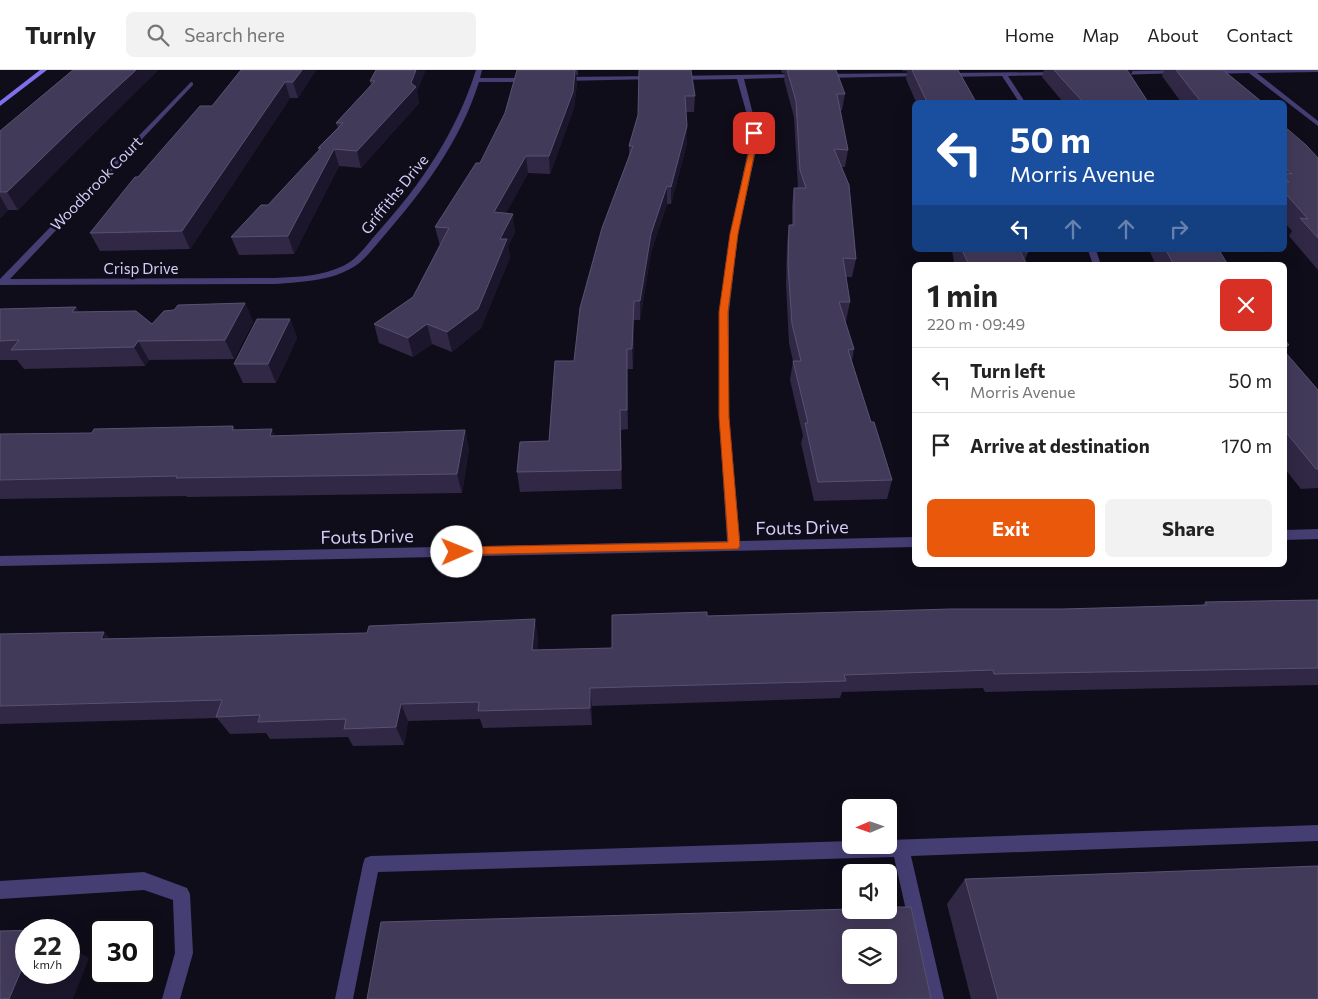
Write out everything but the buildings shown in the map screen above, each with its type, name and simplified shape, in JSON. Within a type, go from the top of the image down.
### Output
[{"type":"main road","points":[[0,104],[44,70]]},
{"type":"street","name":"Griffiths Drive","points":[[282,279],[331,273],[346,268],[356,261],[393,221],[428,176],[461,123],[480,70]]},
{"type":"street","points":[[1201,72],[1318,70]]},
{"type":"street","points":[[1250,71],[1318,124]]},
{"type":"street","points":[[1112,73],[1191,72]]},
{"type":"street","points":[[1004,74],[1021,100]]},
{"type":"street","points":[[672,78],[1073,74]]},
{"type":"street","points":[[734,546],[724,417],[724,312],[734,234],[753,146],[754,133],[740,77]]},
{"type":"street","points":[[555,79],[662,78]]},
{"type":"street","points":[[477,80],[535,80]]},
{"type":"street","name":"Woodbrook Court","points":[[1,282],[191,84]]},
{"type":"street","name":"Crisp Drive","points":[[1,282],[243,282],[282,279]]},
{"type":"street","points":[[1287,535],[1318,534]]},
{"type":"street","name":"Fouts Drive","points":[[0,562],[912,542]]},
{"type":"street","points":[[344,999],[371,864],[1318,834]]},
{"type":"street","points":[[901,848],[935,999]]},
{"type":"street","points":[[0,890],[144,881],[181,894],[184,953],[171,999]]},
{"type":"route","points":[[457,552],[734,546],[724,417],[724,312],[734,234],[753,146],[754,133]]}]
